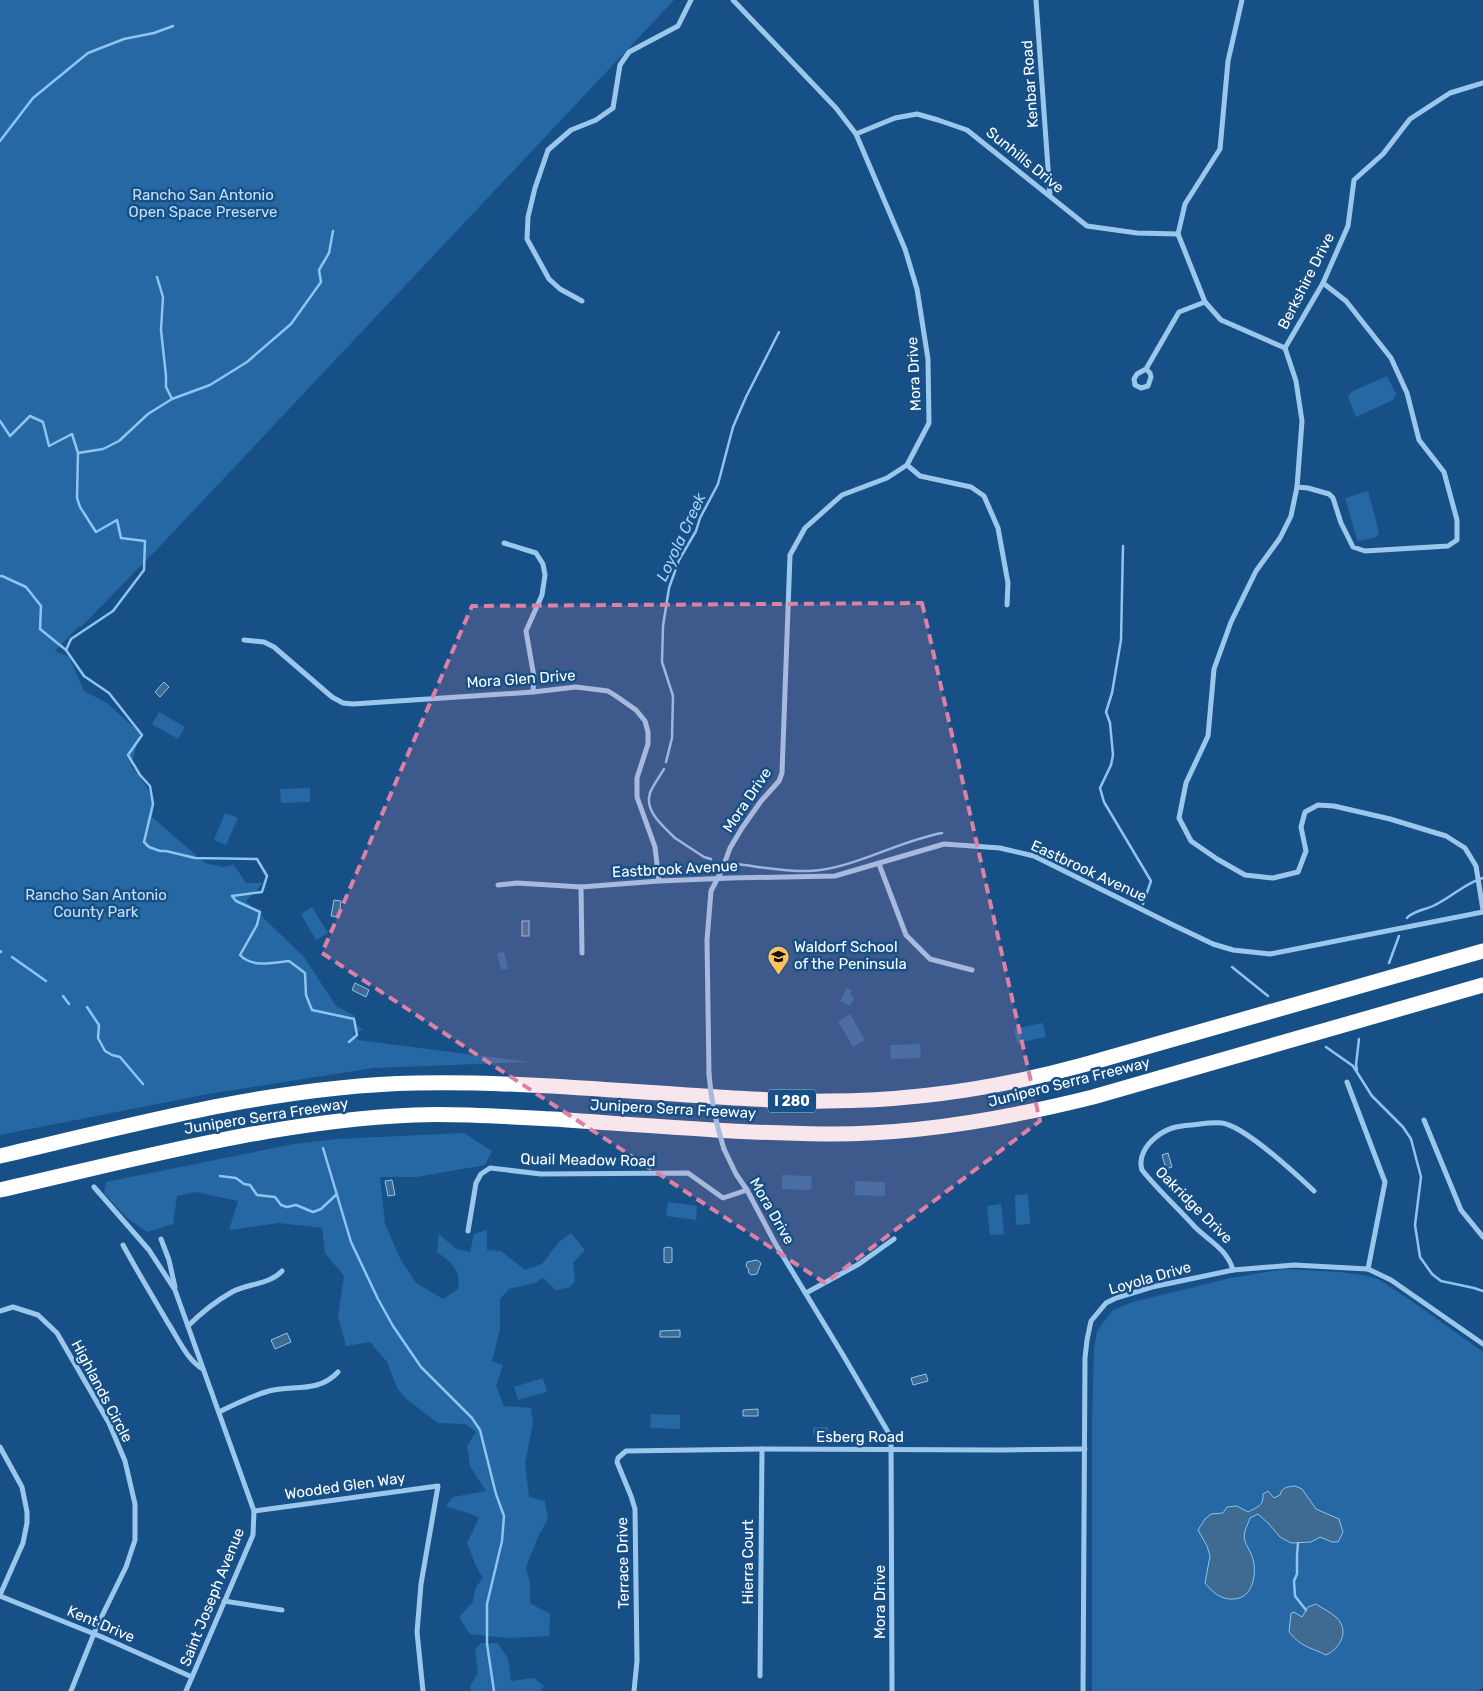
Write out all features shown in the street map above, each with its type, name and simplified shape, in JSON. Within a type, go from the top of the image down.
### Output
[{"type":"highway","name":"Junipero Serra Freeway","points":[[0,1156],[255,1099],[345,1088],[413,1083],[472,1083],[772,1100],[881,1100],[933,1095],[983,1088],[1042,1076],[1483,951]]},
{"type":"highway","name":"Junipero Serra Freeway","points":[[0,1190],[101,1166],[261,1132],[314,1123],[414,1115],[469,1114],[826,1134],[881,1132],[944,1126],[1032,1112],[1093,1097],[1483,985]]},
{"type":"street","points":[[582,301],[549,279],[527,239],[528,217],[535,188],[548,150],[571,130],[596,120],[613,108],[620,65],[629,52],[678,26],[691,0]]},
{"type":"street","name":"Mora Drive","points":[[733,0],[836,108],[856,134],[905,249],[917,289],[928,359],[929,423],[906,465],[887,478],[842,495],[805,528],[790,555],[782,773],[779,780],[742,828],[730,848],[722,870],[716,879],[710,897],[707,940],[711,1100],[724,1150],[775,1243],[891,1437],[892,1691]]},
{"type":"street","name":"Kenbar Road","points":[[1036,0],[1050,196]]},
{"type":"street","points":[[1242,0],[1228,61],[1220,149],[1185,204],[1178,234],[1205,302],[1221,320],[1285,348],[1296,381],[1302,421],[1297,487],[1291,516],[1280,538],[1256,571],[1231,622],[1214,669],[1208,736],[1186,783],[1179,818],[1191,841],[1217,860],[1245,875],[1273,878],[1298,872],[1306,851],[1301,827],[1305,812],[1318,805],[1334,806],[1390,819],[1446,836],[1465,848],[1476,866],[1483,911]]},
{"type":"street","name":"Berkshire Drive","points":[[1285,348],[1323,283],[1348,226],[1354,180],[1383,154],[1410,119],[1450,93],[1483,83]]},
{"type":"street","name":"Sunhills Drive","points":[[856,134],[895,118],[917,114],[938,120],[967,130],[1087,226],[1137,233],[1178,234]]},
{"type":"street","points":[[1297,487],[1329,494],[1333,498],[1341,523],[1353,546],[1365,551],[1448,546],[1457,540],[1457,520],[1444,472],[1419,440],[1407,393],[1391,358],[1346,301],[1323,283]]},
{"type":"street","points":[[1146,369],[1179,312],[1205,302]]},
{"type":"street","points":[[906,465],[920,476],[971,487],[984,496],[998,528],[1008,583],[1007,605]]},
{"type":"street","points":[[504,544],[536,553],[543,564],[546,575],[542,595],[526,631],[534,677],[534,692]]},
{"type":"street","name":"Mora Glen Drive","points":[[244,640],[264,642],[274,647],[332,697],[343,703],[353,704],[534,692],[576,687],[608,692],[632,706],[645,722],[648,732],[648,744],[637,778],[637,797],[654,847],[659,881]]},
{"type":"street","name":"Eastbrook Avenue","points":[[498,886],[517,883],[581,887],[659,881],[835,876],[944,844],[1000,848],[1034,856],[1213,944],[1233,950],[1270,954],[1483,911]]},
{"type":"street","points":[[879,864],[906,935],[930,959],[972,970]]},
{"type":"street","points":[[581,887],[582,953]]},
{"type":"street","points":[[1347,1082],[1385,1182],[1368,1269],[1391,1280],[1483,1344]]},
{"type":"street","points":[[1424,1120],[1461,1210],[1483,1237]]},
{"type":"street","name":"Oakridge Drive","points":[[1233,1270],[1224,1252],[1195,1227],[1142,1170],[1140,1164],[1142,1155],[1154,1139],[1164,1131],[1172,1128],[1224,1123],[1252,1138],[1314,1190]]},
{"type":"street","name":"Quail Meadow Road","points":[[468,1231],[476,1183],[481,1174],[490,1168],[541,1174],[688,1173],[723,1198],[746,1190]]},
{"type":"street","name":"Saint Joseph Avenue","points":[[94,1187],[149,1250],[175,1290],[254,1511],[253,1535],[186,1691]]},
{"type":"street","points":[[161,1239],[174,1278],[175,1290]]},
{"type":"street","points":[[806,1293],[859,1264],[894,1239]]},
{"type":"street","name":"Saint Joseph Avenue","points":[[123,1245],[145,1285],[193,1361],[204,1369]]},
{"type":"street","name":"Loyola Drive","points":[[1083,1691],[1087,1340],[1091,1321],[1106,1303],[1116,1298],[1152,1287],[1233,1270],[1294,1266],[1368,1269]]},
{"type":"street","points":[[188,1326],[204,1312],[233,1292],[273,1279],[282,1271]]},
{"type":"street","name":"Highlands Circle","points":[[0,1311],[13,1307],[38,1315],[56,1333],[109,1423],[125,1461],[135,1504],[135,1540],[126,1567],[94,1634],[71,1691]]},
{"type":"street","points":[[219,1412],[258,1394],[272,1390],[303,1389],[320,1384],[338,1372]]},
{"type":"street","points":[[0,1448],[22,1487],[27,1512],[23,1543],[0,1596]]},
{"type":"street","name":"Hierra Court","points":[[760,1676],[762,1449]]},
{"type":"street","name":"Esberg Road","points":[[636,1450],[1085,1449]]},
{"type":"street","name":"Terrace Drive","points":[[634,1691],[637,1661],[635,1508],[617,1462],[618,1458],[626,1451],[636,1450]]},
{"type":"street","name":"Wooded Glen Way","points":[[254,1511],[438,1486],[421,1584],[417,1632],[423,1691]]},
{"type":"street","name":"Kent Drive","points":[[0,1596],[94,1634],[192,1678]]},
{"type":"street","points":[[224,1601],[282,1610]]},
{"type":"highlighted area","points":[[922,603],[1040,1121],[825,1283],[322,953],[472,606]]},
{"type":"green space","name":"Rancho San Antonio Open Space Preserve","points":[[0,0],[674,0],[162,544],[55,651],[69,657],[84,691],[107,703],[140,733],[131,766],[151,795],[152,817],[205,863],[223,867],[234,865],[246,883],[263,883],[246,901],[304,957],[336,1006],[355,1016],[354,1022],[363,1030],[353,1033],[358,1040],[530,1062],[373,1068],[208,1094],[0,1135]]},
{"type":"green space","points":[[1387,376],[1396,394],[1393,400],[1356,417],[1348,397],[1351,392]]},
{"type":"green space","points":[[1368,491],[1379,532],[1377,537],[1360,541],[1357,539],[1345,498]]},
{"type":"green space","points":[[159,712],[185,727],[178,739],[152,724]]},
{"type":"green space","points":[[310,788],[310,802],[281,803],[280,789]]},
{"type":"green space","points":[[225,813],[238,818],[226,845],[214,840]]},
{"type":"green space","points":[[312,907],[328,933],[316,940],[301,914]]},
{"type":"green space","points":[[504,952],[508,969],[501,970],[497,953]]},
{"type":"green space","points":[[847,988],[852,991],[850,995],[854,998],[850,1006],[840,1001]]},
{"type":"green space","points":[[850,1014],[865,1040],[853,1047],[838,1021]]},
{"type":"green space","points":[[1043,1023],[1046,1037],[1017,1043],[1014,1029]]},
{"type":"green space","points":[[920,1044],[921,1058],[891,1059],[890,1045]]},
{"type":"green space","points":[[464,1133],[492,1151],[485,1165],[417,1177],[380,1177],[385,1224],[400,1258],[416,1283],[443,1299],[458,1289],[458,1276],[454,1267],[437,1252],[439,1234],[456,1249],[470,1252],[474,1234],[487,1230],[487,1250],[501,1251],[525,1270],[542,1264],[559,1242],[571,1233],[585,1250],[573,1263],[575,1281],[570,1287],[556,1290],[543,1278],[535,1283],[509,1289],[500,1299],[500,1329],[492,1361],[503,1365],[496,1386],[504,1406],[531,1408],[533,1423],[525,1463],[529,1497],[545,1501],[548,1519],[537,1539],[526,1568],[530,1583],[530,1603],[550,1614],[549,1636],[507,1638],[470,1634],[459,1617],[473,1602],[476,1587],[483,1578],[467,1543],[479,1518],[446,1506],[453,1497],[486,1491],[470,1466],[467,1446],[476,1432],[465,1424],[438,1423],[405,1398],[397,1388],[387,1362],[370,1342],[346,1346],[338,1316],[344,1276],[325,1253],[322,1228],[279,1223],[229,1230],[238,1201],[196,1192],[177,1196],[173,1224],[147,1232],[127,1218],[104,1193],[106,1182],[294,1144],[337,1139]]},
{"type":"green space","points":[[782,1175],[812,1176],[811,1190],[782,1189]]},
{"type":"green space","points":[[855,1181],[885,1182],[885,1196],[855,1195]]},
{"type":"green space","points":[[1028,1194],[1030,1224],[1016,1225],[1015,1195]]},
{"type":"green space","points":[[668,1202],[697,1206],[696,1220],[666,1216]]},
{"type":"green space","points":[[1001,1204],[1004,1234],[990,1235],[987,1206]]},
{"type":"green space","points":[[1284,1269],[1339,1272],[1378,1279],[1483,1352],[1483,1687],[1478,1691],[1092,1691],[1092,1421],[1094,1350],[1097,1331],[1113,1310],[1133,1302],[1231,1278]]},
{"type":"green space","points":[[543,1378],[547,1392],[518,1400],[514,1387]]},
{"type":"green space","points":[[651,1414],[680,1415],[680,1429],[650,1428]]},
{"type":"green space","points":[[813,1427],[828,1427],[828,1435],[813,1435]]},
{"type":"green space","points":[[481,1643],[497,1643],[508,1658],[511,1681],[534,1678],[544,1686],[540,1691],[471,1691],[470,1687],[478,1673],[475,1650]]},
{"type":"shaded area","points":[[164,682],[169,687],[160,697],[155,692]]},
{"type":"shaded area","points":[[334,900],[341,901],[339,917],[331,916]]},
{"type":"shaded area","points":[[522,921],[529,921],[529,936],[522,936]]},
{"type":"shaded area","points":[[355,983],[369,990],[366,997],[352,990]]},
{"type":"shaded area","points":[[1168,1153],[1172,1167],[1166,1169],[1162,1155]]},
{"type":"shaded area","points":[[392,1180],[395,1195],[388,1196],[385,1181]]},
{"type":"shaded area","points":[[664,1248],[672,1248],[672,1262],[668,1263],[664,1262]]},
{"type":"shaded area","points":[[757,1260],[761,1263],[757,1274],[751,1275],[746,1266],[747,1262]]},
{"type":"shaded area","points":[[680,1330],[680,1337],[660,1337],[660,1331]]},
{"type":"shaded area","points":[[287,1333],[291,1342],[275,1349],[271,1340]]},
{"type":"shaded area","points":[[926,1374],[928,1381],[913,1385],[911,1378]]},
{"type":"shaded area","points":[[758,1409],[758,1416],[743,1416],[743,1410]]},
{"type":"shaded area","points":[[1295,1486],[1302,1489],[1316,1509],[1339,1519],[1343,1532],[1338,1542],[1332,1542],[1320,1537],[1311,1542],[1291,1543],[1280,1537],[1258,1514],[1250,1518],[1244,1535],[1254,1565],[1254,1578],[1249,1590],[1240,1598],[1234,1599],[1221,1597],[1214,1593],[1205,1583],[1210,1556],[1198,1530],[1205,1519],[1211,1514],[1223,1513],[1227,1507],[1237,1506],[1248,1512],[1259,1506],[1263,1494],[1268,1491],[1274,1498],[1280,1495],[1285,1488]]},
{"type":"shaded area","points":[[1316,1604],[1336,1617],[1342,1627],[1342,1638],[1336,1648],[1326,1655],[1302,1644],[1289,1632],[1291,1613],[1294,1612],[1302,1617],[1308,1607]]},
{"type":"waterway","points":[[0,141],[33,98],[88,53],[124,39],[154,33],[173,26]]},
{"type":"waterway","points":[[78,453],[103,449],[119,441],[148,414],[172,399],[210,385],[247,362],[291,324],[321,282],[319,270],[329,253],[333,231]]},
{"type":"waterway","points":[[157,277],[163,297],[161,330],[166,387],[172,399]]},
{"type":"waterway","name":"Loyola Creek","points":[[666,762],[672,738],[673,696],[662,662],[663,626],[669,588],[679,560],[696,531],[700,518],[718,484],[733,427],[779,332]]},
{"type":"waterway","points":[[0,421],[10,436],[30,416],[43,422],[49,446],[72,434],[78,453],[77,498],[80,507],[96,532],[117,520],[121,538],[145,541],[144,570],[113,611],[71,639],[66,650]]},
{"type":"waterway","points":[[1123,546],[1121,640],[1112,693],[1106,712],[1110,723],[1113,755],[1111,765],[1100,788],[1104,802],[1151,881],[1143,904]]},
{"type":"waterway","points":[[0,576],[26,587],[41,606],[40,629],[66,650],[84,676],[109,693],[142,735],[128,755],[140,775],[150,786],[153,804],[144,842],[149,847],[160,851],[195,858],[257,859],[267,876],[262,892],[232,896],[236,901],[260,912],[257,925],[240,955],[250,962],[257,963],[289,961],[305,973],[306,995],[312,1010],[354,1019],[357,1035],[349,1042]]},
{"type":"waterway","name":"Loyola Creek","points":[[664,769],[650,793],[649,800],[652,812],[656,818],[674,837]]},
{"type":"waterway","name":"Loyola Creek","points":[[737,864],[792,871],[826,869],[942,833]]},
{"type":"waterway","name":"Loyola Creek","points":[[675,838],[704,857],[711,859]]},
{"type":"waterway","points":[[1407,918],[1413,913],[1432,907],[1470,883],[1483,878]]},
{"type":"waterway","points":[[1389,963],[1399,936]]},
{"type":"waterway","points":[[12,957],[46,981]]},
{"type":"waterway","name":"Loyola Creek","points":[[1232,967],[1268,996]]},
{"type":"waterway","points":[[63,996],[69,1004]]},
{"type":"waterway","points":[[87,1007],[99,1025],[98,1038],[105,1051],[120,1057],[143,1084]]},
{"type":"waterway","points":[[1357,1070],[1359,1039]]},
{"type":"waterway","name":"Loyola Creek","points":[[1326,1047],[1353,1066],[1372,1096],[1403,1127],[1411,1139],[1421,1177],[1415,1225],[1420,1257],[1432,1274],[1441,1281],[1483,1291]]},
{"type":"waterway","points":[[323,1148],[351,1242],[393,1326],[421,1367],[472,1418],[480,1430],[496,1494],[504,1516],[502,1541],[487,1604],[487,1644],[494,1691]]},
{"type":"waterway","points":[[220,1176],[236,1178],[244,1184],[250,1185],[257,1195],[275,1197],[281,1205],[287,1207],[296,1205],[313,1212],[321,1209],[337,1194]]},
{"type":"waterway","points":[[1298,1543],[1297,1574],[1294,1581],[1295,1596],[1306,1610]]},
{"type":"place","name":"Waldorf School of the Peninsula","points":[[778,975]]},
{"type":"park label","name":"Rancho San Antonio County Park","points":[[96,904]]}]
